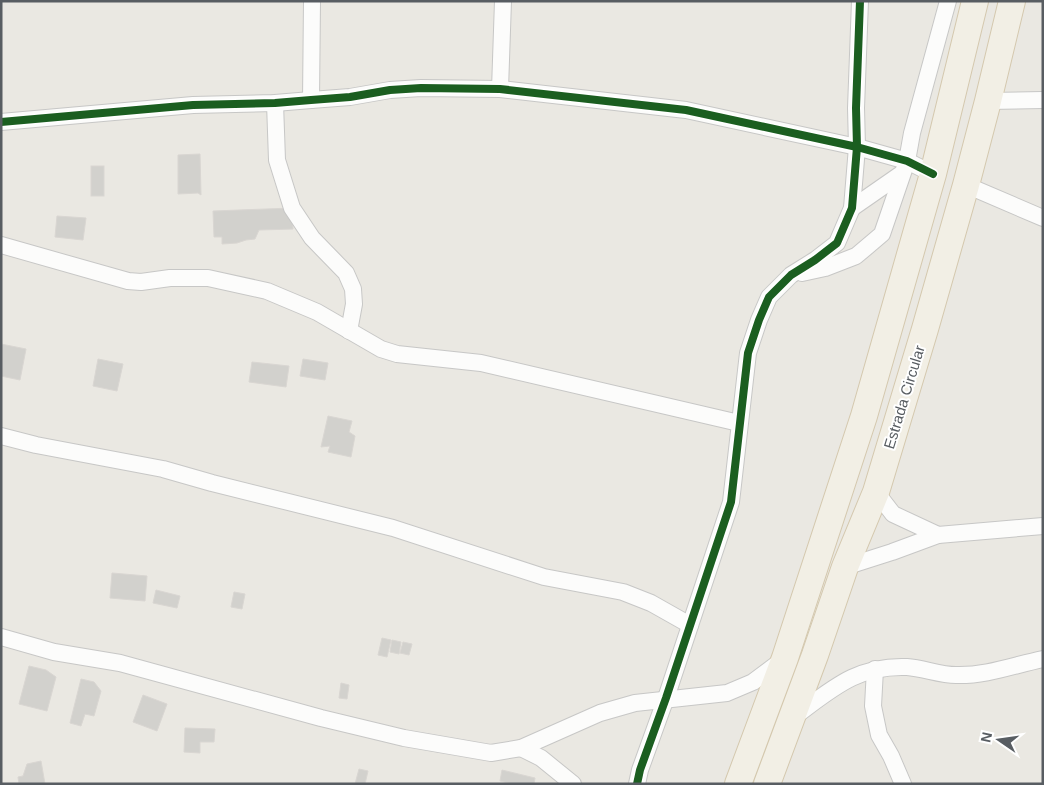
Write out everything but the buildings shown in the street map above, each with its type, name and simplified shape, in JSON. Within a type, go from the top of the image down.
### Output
[{"type":"main road","points":[[738,784],[786,658],[864,416],[933,174],[975,1]]},
{"type":"main road","name":"Estrada Circular","points":[[767,784],[792,719],[845,567],[876,492],[966,185],[1012,1]]},
{"type":"street","points":[[311,100],[312,1]]},
{"type":"street","points":[[500,89],[503,1]]},
{"type":"street","points":[[637,784],[640,770],[732,502],[748,353],[759,320],[769,297],[791,275],[837,243],[852,208],[857,147],[856,108],[860,1]]},
{"type":"street","points":[[791,275],[826,268],[856,256],[882,234],[904,168],[948,1]]},
{"type":"street","points":[[1,122],[193,106],[275,103],[390,90],[421,88],[500,89],[686,110],[857,147],[904,168],[933,174]]},
{"type":"street","points":[[988,101],[1043,100]]},
{"type":"street","points":[[275,103],[277,160],[292,208],[312,238],[346,273],[353,289],[354,304],[348,331]]},
{"type":"street","points":[[852,208],[904,168]]},
{"type":"street","points":[[966,185],[1043,218]]},
{"type":"street","points":[[1,245],[128,281],[208,278],[267,291],[317,312],[381,349],[397,354],[481,364],[739,423]]},
{"type":"street","points":[[1,436],[36,445],[163,469],[393,528],[544,577],[623,592],[651,603],[690,625]]},
{"type":"street","points":[[876,492],[893,514],[938,535]]},
{"type":"street","points":[[845,567],[938,535],[1043,526]]},
{"type":"street","points":[[1,637],[54,652],[120,663],[321,718],[404,738],[491,753],[521,748],[600,713],[635,703],[666,698],[727,693],[753,682],[786,658]]},
{"type":"street","points":[[792,719],[841,682],[876,669],[907,668],[956,675],[990,672],[1043,659]]},
{"type":"street","points":[[876,669],[874,706],[879,735],[891,756],[903,784]]},
{"type":"street","points":[[521,748],[541,758],[573,784]]},
{"type":"cycle path","points":[[637,784],[640,770],[731,502],[748,353],[759,320],[769,297],[791,275],[837,243],[852,208],[857,147],[856,108],[860,1]]},
{"type":"cycle path","points":[[1,122],[193,105],[275,103],[350,97],[390,90],[421,88],[500,89],[686,110],[857,147],[907,161],[933,174]]}]
